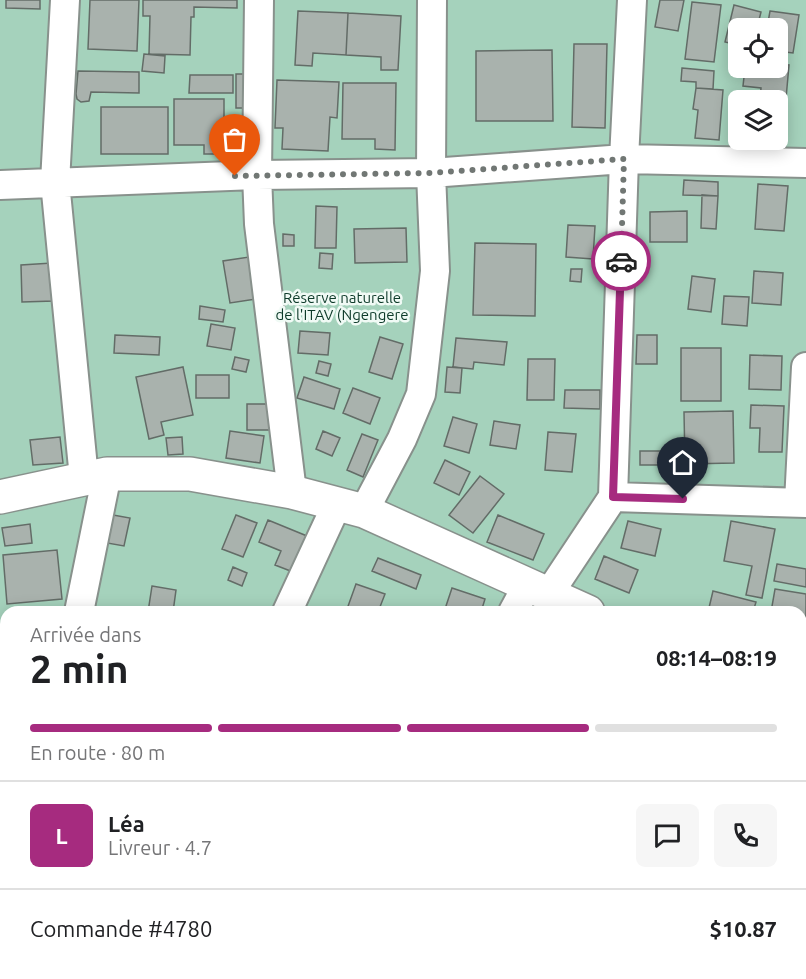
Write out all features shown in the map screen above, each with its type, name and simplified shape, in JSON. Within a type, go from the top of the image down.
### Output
[{"type":"street","points":[[65,0],[55,182],[95,476],[80,606]]},
{"type":"street","points":[[259,0],[257,175],[259,224],[292,492]]},
{"type":"street","points":[[291,606],[350,508],[402,440],[420,394],[435,271],[431,173],[432,0]]},
{"type":"street","points":[[529,598],[613,497],[624,159],[632,0]]},
{"type":"street","points":[[0,185],[257,175],[431,173],[624,159],[806,163]]},
{"type":"street","points":[[613,497],[802,503],[806,367]]},
{"type":"street","points":[[0,497],[95,476],[190,474],[292,492],[350,508],[529,598],[563,606]]},
{"type":"green space","name":"Réserve naturelle de l'ITAV (Ngengere","points":[[0,0],[806,0],[806,606],[0,606]]},
{"type":"building","points":[[6,0],[40,0],[40,9],[6,8]]},
{"type":"building","points":[[90,0],[139,0],[137,51],[88,49]]},
{"type":"building","points":[[143,0],[237,0],[237,8],[194,7],[194,17],[191,17],[190,55],[149,54],[150,16],[143,16]]},
{"type":"building","points":[[660,0],[684,0],[678,31],[655,27]]},
{"type":"building","points":[[692,2],[721,5],[714,62],[685,59]]},
{"type":"building","points":[[734,5],[761,12],[760,18],[731,18]]},
{"type":"building","points":[[298,11],[348,13],[346,55],[313,53],[312,66],[295,65]]},
{"type":"building","points":[[770,11],[799,15],[793,53],[788,52],[788,18],[769,18]]},
{"type":"building","points":[[348,13],[401,16],[398,70],[381,70],[381,57],[346,55]]},
{"type":"building","points":[[574,44],[607,44],[605,128],[572,127]]},
{"type":"building","points":[[552,50],[553,121],[476,121],[476,51]]},
{"type":"building","points":[[144,54],[165,56],[164,73],[142,71]]},
{"type":"building","points":[[682,68],[714,71],[713,89],[696,88],[696,82],[681,81]]},
{"type":"building","points":[[78,71],[139,72],[139,93],[91,92],[89,101],[81,102],[77,99],[76,94]]},
{"type":"building","points":[[236,74],[254,74],[254,108],[236,108]]},
{"type":"building","points":[[190,75],[233,75],[233,93],[189,93]]},
{"type":"building","points":[[744,78],[788,78],[787,90],[761,90],[761,88],[743,86]]},
{"type":"building","points":[[277,80],[339,82],[337,118],[330,117],[328,151],[282,149],[283,128],[275,128]]},
{"type":"building","points":[[343,83],[396,83],[395,150],[375,149],[375,139],[342,139]]},
{"type":"building","points":[[696,88],[723,90],[719,140],[695,138],[698,110],[693,109]]},
{"type":"building","points":[[174,99],[224,99],[224,154],[204,154],[204,145],[174,145]]},
{"type":"building","points":[[101,107],[168,107],[168,154],[101,154]]},
{"type":"building","points":[[684,180],[718,182],[718,196],[683,195]]},
{"type":"building","points":[[758,184],[788,186],[784,231],[755,229]]},
{"type":"building","points":[[702,195],[718,196],[716,229],[701,228]]},
{"type":"building","points":[[316,206],[337,207],[336,248],[315,248]]},
{"type":"building","points":[[687,211],[687,242],[650,242],[650,212]]},
{"type":"building","points":[[568,225],[595,226],[593,259],[566,257]]},
{"type":"building","points":[[406,228],[407,262],[355,263],[354,229]]},
{"type":"building","points":[[283,234],[294,235],[294,246],[283,246]]},
{"type":"building","points":[[475,243],[536,244],[535,316],[473,315]]},
{"type":"building","points":[[320,253],[333,254],[332,269],[319,268]]},
{"type":"building","points":[[249,257],[256,299],[230,303],[223,261]]},
{"type":"building","points":[[52,263],[54,301],[22,302],[21,265]]},
{"type":"building","points":[[571,269],[582,269],[581,282],[570,281]]},
{"type":"building","points":[[754,271],[783,273],[781,305],[752,303]]},
{"type":"building","points":[[692,276],[715,279],[711,312],[688,309]]},
{"type":"building","points":[[724,296],[749,297],[747,326],[722,324]]},
{"type":"building","points":[[200,306],[225,310],[223,322],[199,319]]},
{"type":"building","points":[[211,324],[235,328],[231,350],[207,346]]},
{"type":"building","points":[[300,331],[330,333],[328,355],[298,353]]},
{"type":"building","points":[[115,335],[160,337],[159,355],[114,353]]},
{"type":"building","points":[[637,335],[657,335],[657,364],[636,364]]},
{"type":"building","points":[[380,337],[403,344],[392,379],[369,372]]},
{"type":"building","points":[[456,338],[507,342],[504,365],[474,362],[473,369],[453,367]]},
{"type":"building","points":[[681,348],[721,348],[721,401],[681,401]]},
{"type":"building","points":[[750,355],[782,356],[781,390],[749,389]]},
{"type":"building","points":[[235,357],[249,360],[246,372],[232,369]]},
{"type":"building","points":[[528,359],[555,359],[554,400],[527,400]]},
{"type":"building","points":[[319,361],[331,364],[328,376],[316,373]]},
{"type":"building","points":[[183,367],[193,415],[161,422],[164,435],[149,439],[136,377]]},
{"type":"building","points":[[447,367],[462,368],[460,393],[445,392]]},
{"type":"building","points":[[196,375],[229,375],[229,398],[196,398]]},
{"type":"building","points":[[304,377],[340,389],[334,409],[297,398]]},
{"type":"building","points":[[353,388],[380,398],[370,424],[343,413]]},
{"type":"building","points":[[565,390],[600,390],[600,409],[564,408]]},
{"type":"building","points":[[247,404],[270,404],[270,430],[247,430]]},
{"type":"building","points":[[751,405],[784,406],[782,452],[759,452],[760,428],[750,428]]},
{"type":"building","points":[[733,411],[734,463],[685,464],[684,412]]},
{"type":"building","points":[[453,417],[477,424],[469,453],[444,446]]},
{"type":"building","points":[[494,421],[520,425],[516,449],[490,445]]},
{"type":"building","points":[[230,431],[264,436],[260,463],[226,458]]},
{"type":"building","points":[[323,431],[340,438],[332,456],[316,449]]},
{"type":"building","points":[[548,432],[576,434],[572,472],[545,470]]},
{"type":"building","points":[[362,434],[378,440],[363,477],[347,470]]},
{"type":"building","points":[[60,437],[63,463],[33,465],[30,440]]},
{"type":"building","points":[[182,437],[183,454],[168,455],[166,438]]},
{"type":"building","points":[[640,451],[678,451],[678,465],[640,465]]},
{"type":"building","points":[[445,460],[470,472],[459,495],[434,483]]},
{"type":"building","points":[[480,476],[504,494],[473,533],[449,515]]},
{"type":"building","points":[[113,515],[130,518],[124,546],[107,543]]},
{"type":"building","points":[[236,515],[257,523],[243,557],[222,549]]},
{"type":"building","points":[[498,515],[544,534],[533,560],[487,542]]},
{"type":"building","points":[[268,520],[307,536],[293,572],[275,565],[281,551],[259,542]]},
{"type":"building","points":[[628,521],[661,529],[655,556],[621,548]]},
{"type":"building","points":[[731,521],[775,529],[762,598],[746,595],[752,566],[724,561]]},
{"type":"building","points":[[30,524],[32,543],[5,546],[2,528]]},
{"type":"building","points":[[57,550],[62,599],[7,604],[3,555]]},
{"type":"building","points":[[604,556],[638,570],[629,593],[595,579]]},
{"type":"building","points":[[378,558],[421,575],[416,589],[372,571]]},
{"type":"building","points":[[777,564],[806,569],[806,587],[774,581]]},
{"type":"building","points":[[233,567],[247,573],[242,586],[228,580]]},
{"type":"building","points":[[356,584],[385,594],[380,606],[348,606]]},
{"type":"building","points":[[152,586],[176,590],[174,606],[149,606]]},
{"type":"building","points":[[452,588],[485,599],[483,606],[446,606]]},
{"type":"building","points":[[775,589],[806,594],[806,606],[772,606]]},
{"type":"building","points":[[713,591],[756,602],[755,606],[709,606]]},
{"type":"way so far","points":[[235,176],[431,173],[624,159],[621,261]]},
{"type":"route","points":[[621,261],[613,497],[683,499]]}]
